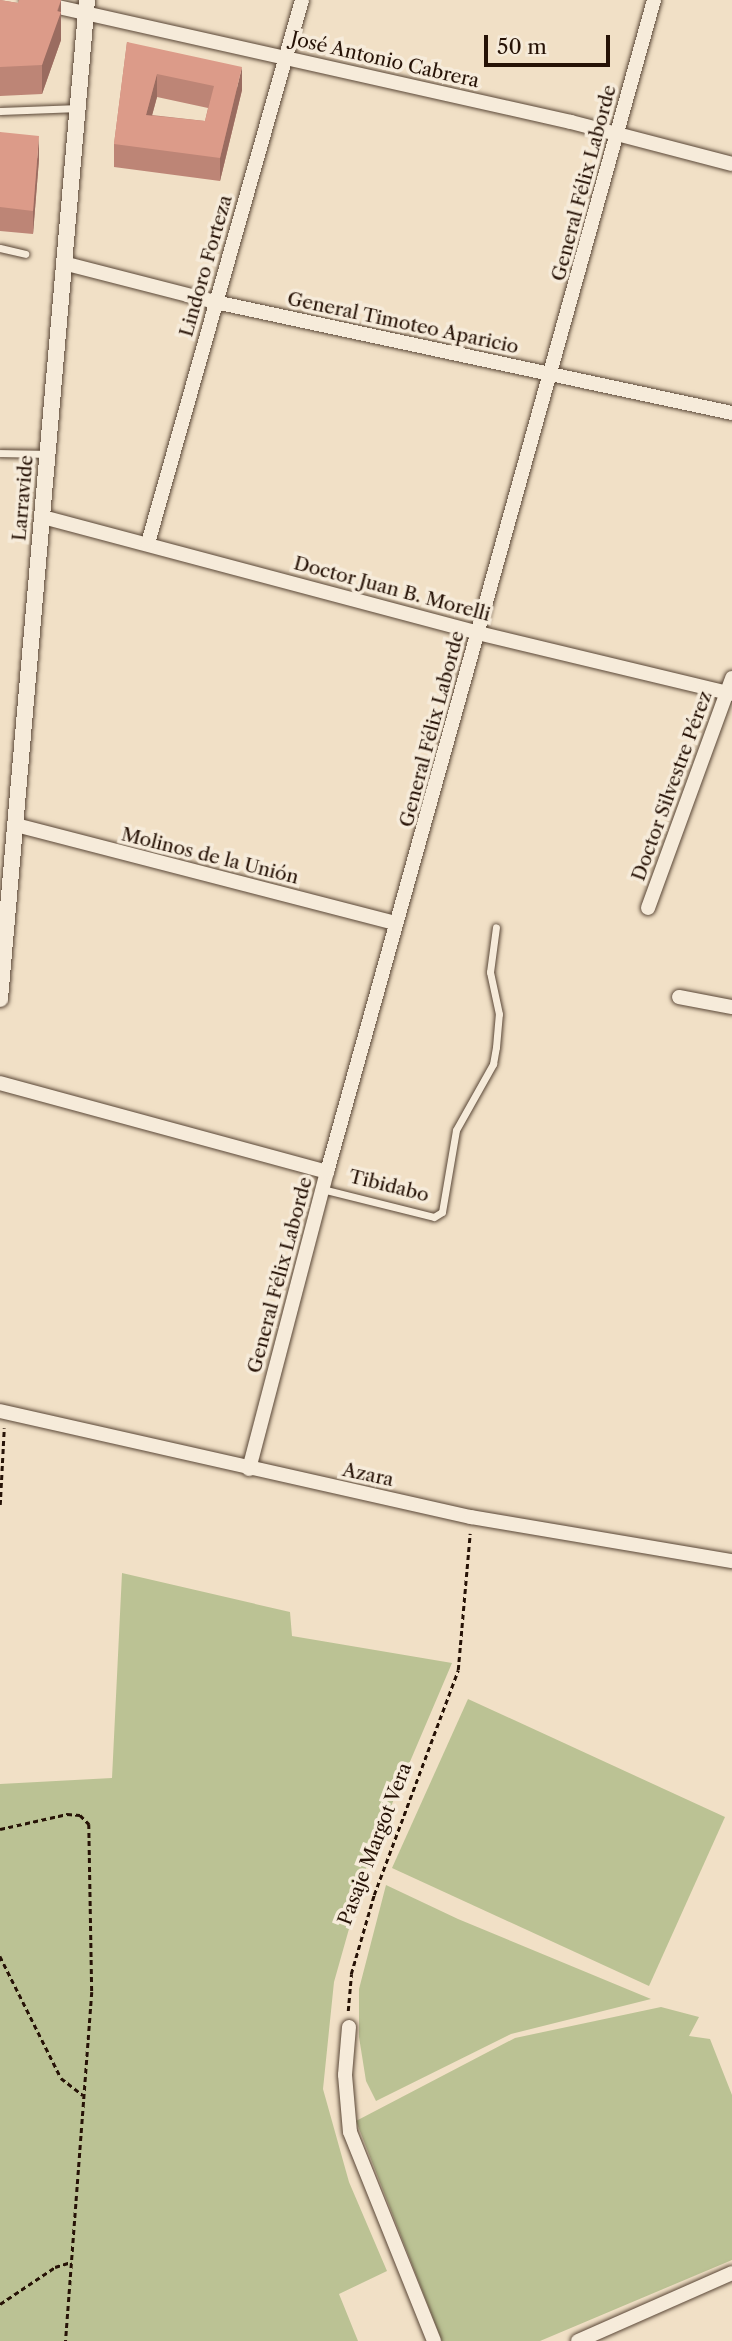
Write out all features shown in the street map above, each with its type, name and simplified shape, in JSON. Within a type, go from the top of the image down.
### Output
[{"type":"street","name":"José Antonio Cabrera","points":[[27,0],[87,7],[732,164]]},
{"type":"street","name":"Lindoro Forteza","points":[[148,543],[302,0]]},
{"type":"street","name":"General Félix Laborde","points":[[249,1469],[322,1189],[654,0]]},
{"type":"street","name":"Larravide","points":[[0,999],[67,264],[87,7]]},
{"type":"street","name":"General Timoteo Aparicio","points":[[67,264],[215,302],[732,412]]},
{"type":"street","name":"Doctor Juan B. Morelli","points":[[43,517],[478,633],[731,688]]},
{"type":"street","name":"Doctor Silvestre Pérez","points":[[648,908],[731,688]]},
{"type":"street","name":"Molinos de la Unión","points":[[16,825],[396,923]]},
{"type":"street","points":[[679,997],[732,1007]]},
{"type":"street","name":"Tibidabo","points":[[0,1083],[327,1172]]},
{"type":"street","name":"Azara","points":[[3,1411],[249,1469],[471,1517],[732,1561]]},
{"type":"street","points":[[349,2027],[345,2075],[350,2132],[434,2341]]},
{"type":"street","points":[[578,2341],[732,2273]]},
{"type":"lane","points":[[0,111],[79,108]]},
{"type":"lane","points":[[0,248],[25,254]]},
{"type":"lane","points":[[0,453],[48,454]]},
{"type":"lane","name":"Tibidabo","points":[[322,1189],[434,1217],[442,1212],[456,1130],[493,1064],[499,1013],[490,972],[496,927]]},
{"type":"path","points":[[0,1505],[3,1411]]},
{"type":"path","name":"Pasaje Margot Vera","points":[[349,2027],[348,2003],[357,1948],[458,1670],[471,1517]]},
{"type":"path","points":[[0,1829],[68,1814],[80,1815],[89,1824],[92,1992],[66,2341]]},
{"type":"path","points":[[0,1956],[61,2078],[85,2097]]},
{"type":"path","points":[[0,2304],[55,2267],[71,2262]]},
{"type":"green space","points":[[122,1573],[290,1612],[292,1636],[452,1663],[369,1858],[334,1982],[323,2089],[349,2182],[387,2271],[339,2294],[358,2341],[0,2341],[0,1784],[112,1778]]},
{"type":"green space","points":[[468,1699],[725,1817],[649,1986],[392,1868]]},
{"type":"green space","points":[[386,1885],[458,1919],[651,1999],[511,2034],[376,2101],[366,2081],[359,2037],[359,1989]]},
{"type":"green space","points":[[661,2007],[699,2017],[689,2036],[710,2039],[732,2095],[732,2260],[540,2341],[442,2341],[356,2121],[515,2038]]},
{"type":"building","points":[[0,0],[18,3],[19,0],[61,0],[57,11],[61,12],[42,65],[0,67]]},
{"type":"building","points":[[127,42],[242,67],[220,158],[114,144]],"holes":[[[157,74],[214,86],[205,121],[146,115]]]},
{"type":"building","points":[[0,132],[39,136],[33,211],[0,207]]}]
